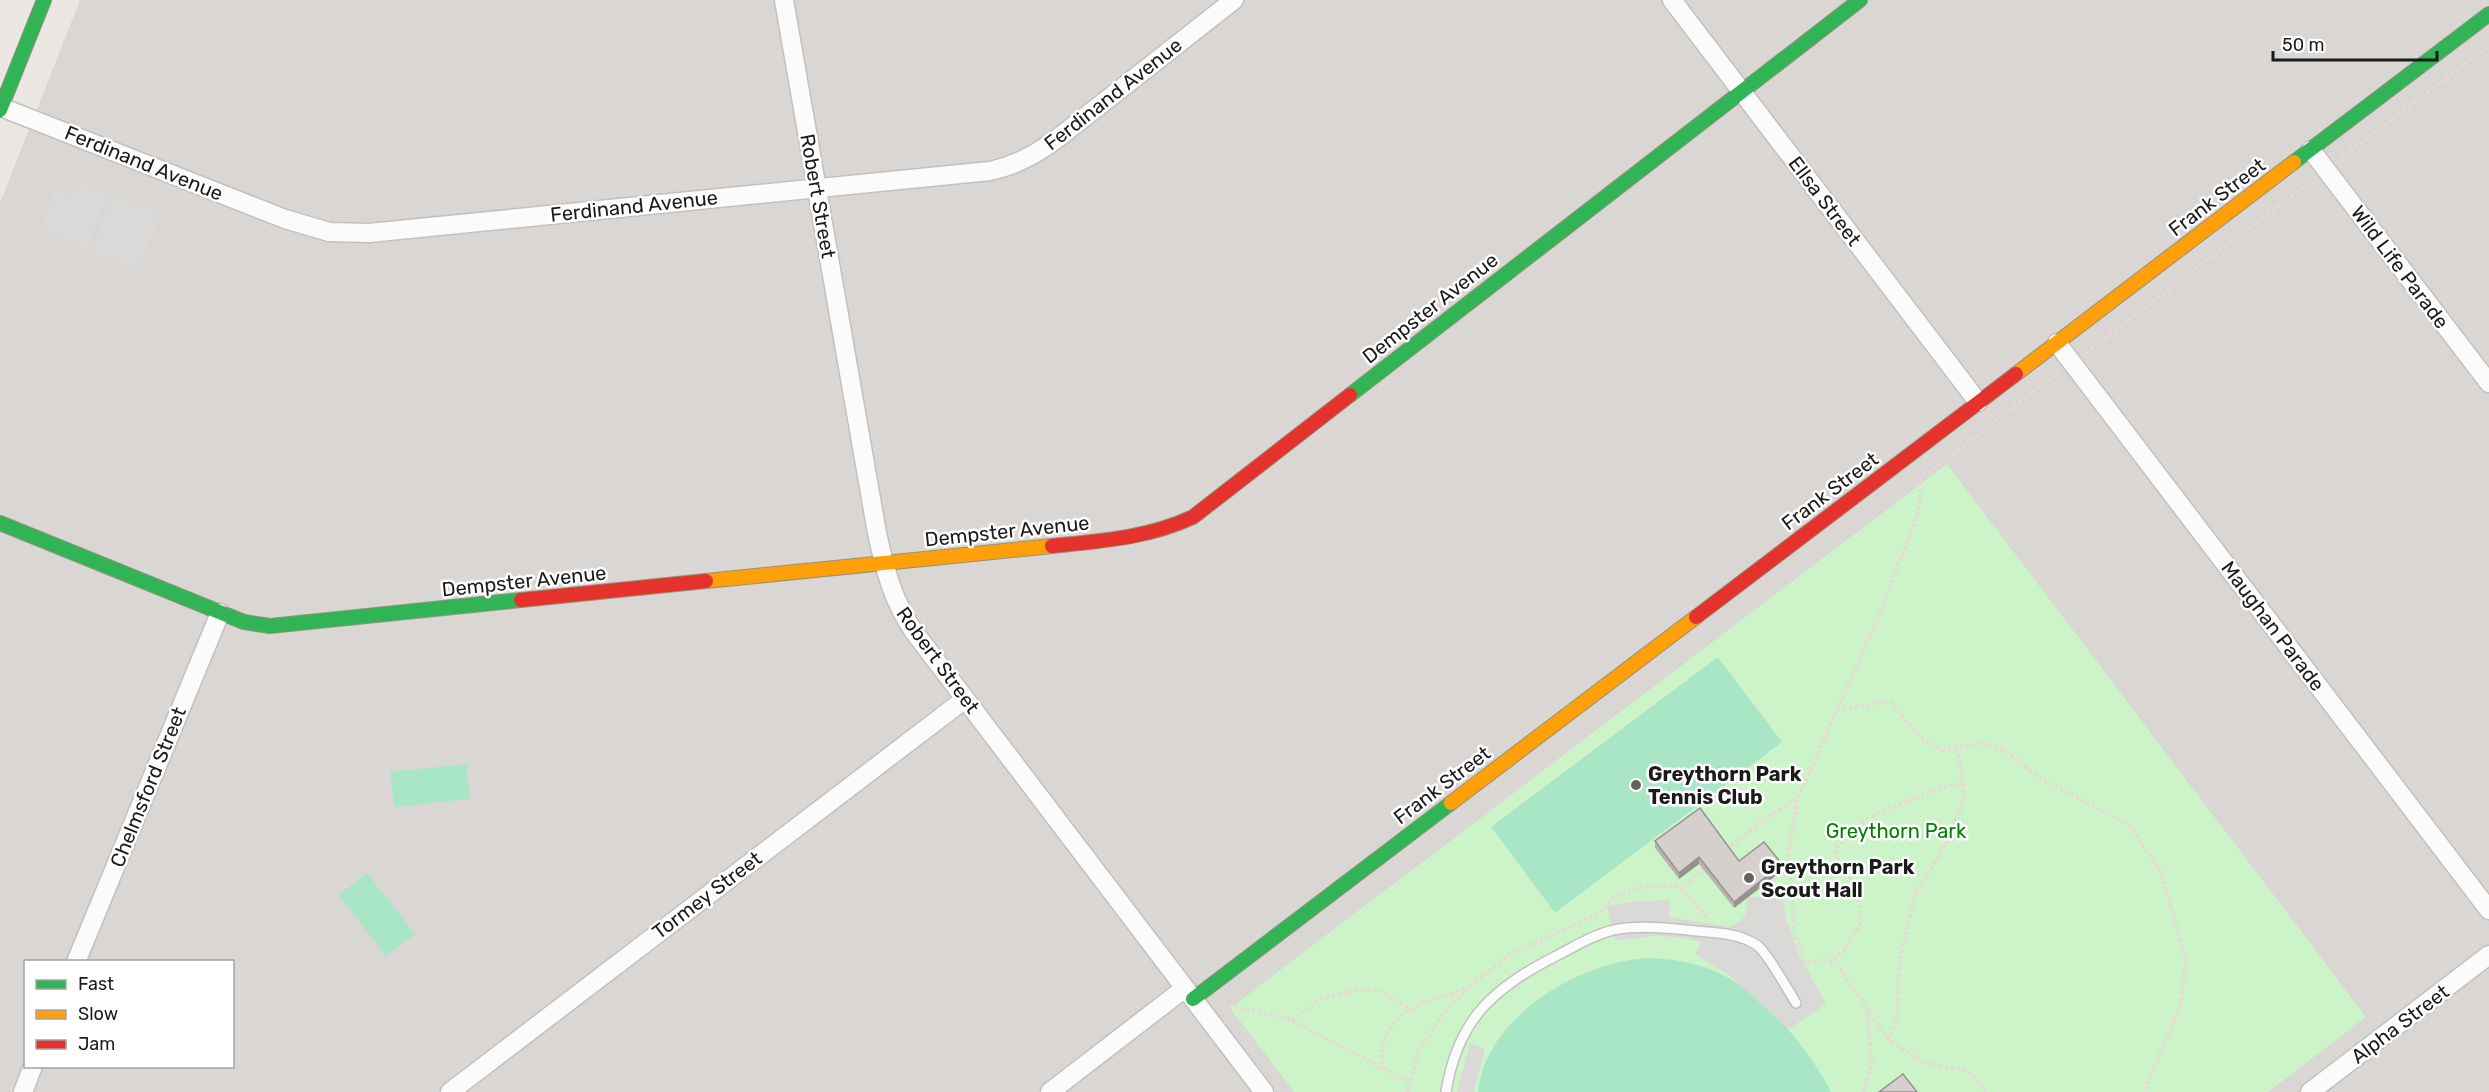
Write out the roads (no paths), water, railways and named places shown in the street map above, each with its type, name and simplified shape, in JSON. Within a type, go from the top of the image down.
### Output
[{"type":"street","points":[[1,108],[44,0]]},
{"type":"street","name":"Robert Street","points":[[784,0],[883,564],[904,617],[1264,1092]]},
{"type":"street","name":"Ferdinand Avenue","points":[[1,108],[285,219],[329,232],[347,234],[990,171],[1022,161],[1058,138],[1234,0]]},
{"type":"street","name":"Ellsa Street","points":[[1672,0],[1978,402]]},
{"type":"street","name":"Dempster Avenue","points":[[0,523],[220,613],[244,622],[270,626],[883,564],[1155,533],[1181,524],[1860,0]]},
{"type":"street","name":"Frank Street","points":[[1189,994],[2057,343],[2489,14]]},
{"type":"street","name":"Wild Life Parade","points":[[2311,150],[2489,383]]},
{"type":"street","name":"Maughan Parade","points":[[2057,343],[2489,910]]},
{"type":"street","name":"Chelmsford Street","points":[[77,960],[220,613]]},
{"type":"street","name":"Tormey Street","points":[[450,1092],[965,699]]},
{"type":"street","name":"Alpha Street","points":[[2310,1092],[2489,955]]},
{"type":"street","points":[[1050,1092],[1189,994]]},
{"type":"street","points":[[23,1092],[32,1068]]},
{"type":"lane","points":[[1446,1092],[1460,1041],[1471,1022],[1497,993],[1534,967],[1575,946],[1618,929],[1670,927],[1735,935],[1759,947],[1796,1003]]},
{"type":"place","name":"Greythorn Park Tennis Club","points":[[1636,785]]},
{"type":"place","name":"Greythorn Park Scout Hall","points":[[1749,878]]},
{"type":"park label","name":"Greythorn Park","points":[[1896,831]]}]
